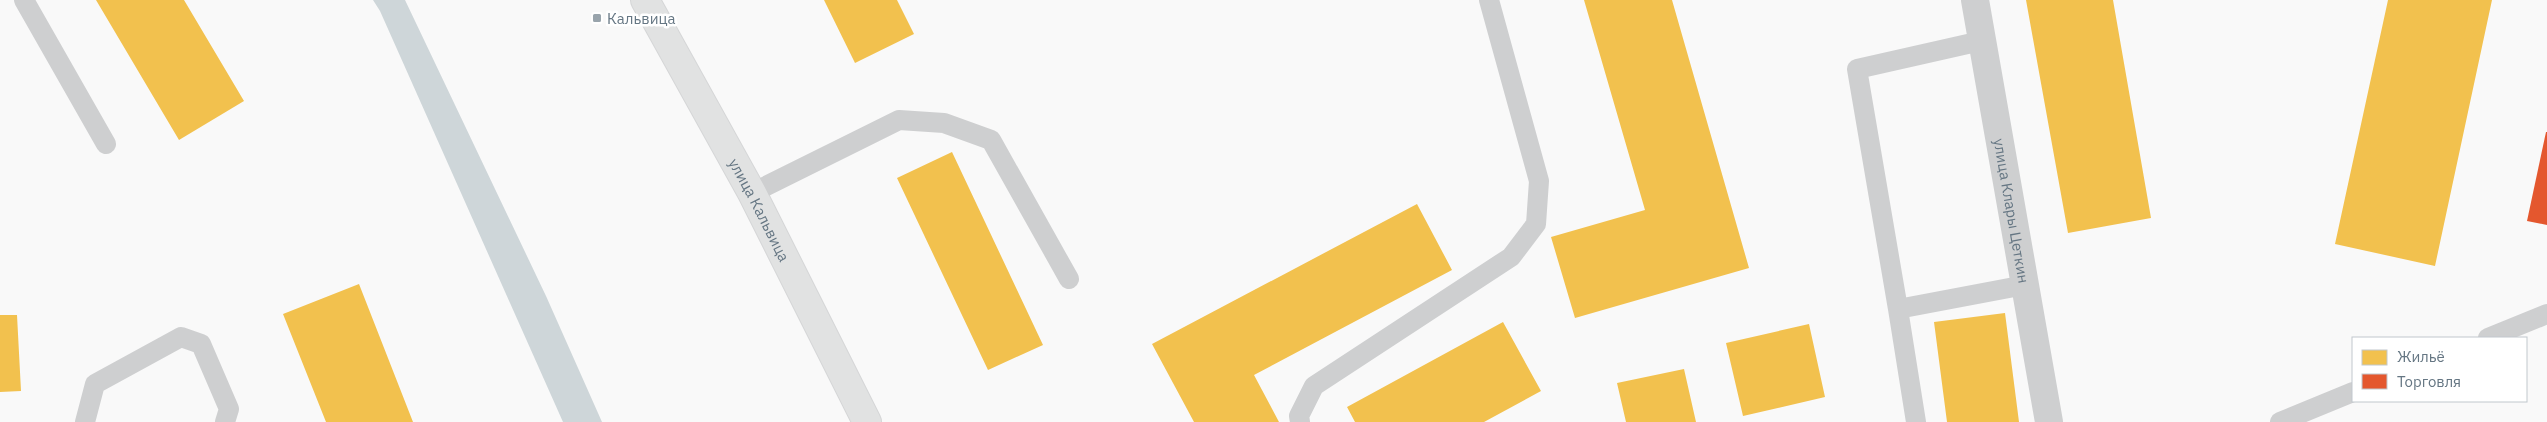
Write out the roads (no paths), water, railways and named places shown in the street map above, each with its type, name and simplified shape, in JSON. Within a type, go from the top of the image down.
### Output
[{"type":"street","name":"улица Кальвица","points":[[645,0],[752,193],[867,422]]},
{"type":"street","name":"улица Клары Цеткин","points":[[1975,0],[2049,422]]},
{"type":"lane","points":[[24,0],[106,144]]},
{"type":"lane","points":[[1300,422],[1299,416],[1314,386],[1511,257],[1536,224],[1539,182],[1490,0]]},
{"type":"lane","points":[[1916,422],[1857,69],[1981,40]]},
{"type":"lane","points":[[752,193],[899,120],[944,123],[991,140],[1069,279]]},
{"type":"lane","points":[[1898,309],[2025,285]]},
{"type":"lane","points":[[2490,337],[2547,314]]},
{"type":"lane","points":[[85,422],[95,384],[181,337],[201,344],[229,409],[224,422]]},
{"type":"lane","points":[[2280,422],[2352,392]]},
{"type":"place","name":"Кальвица","points":[[597,18]]}]
